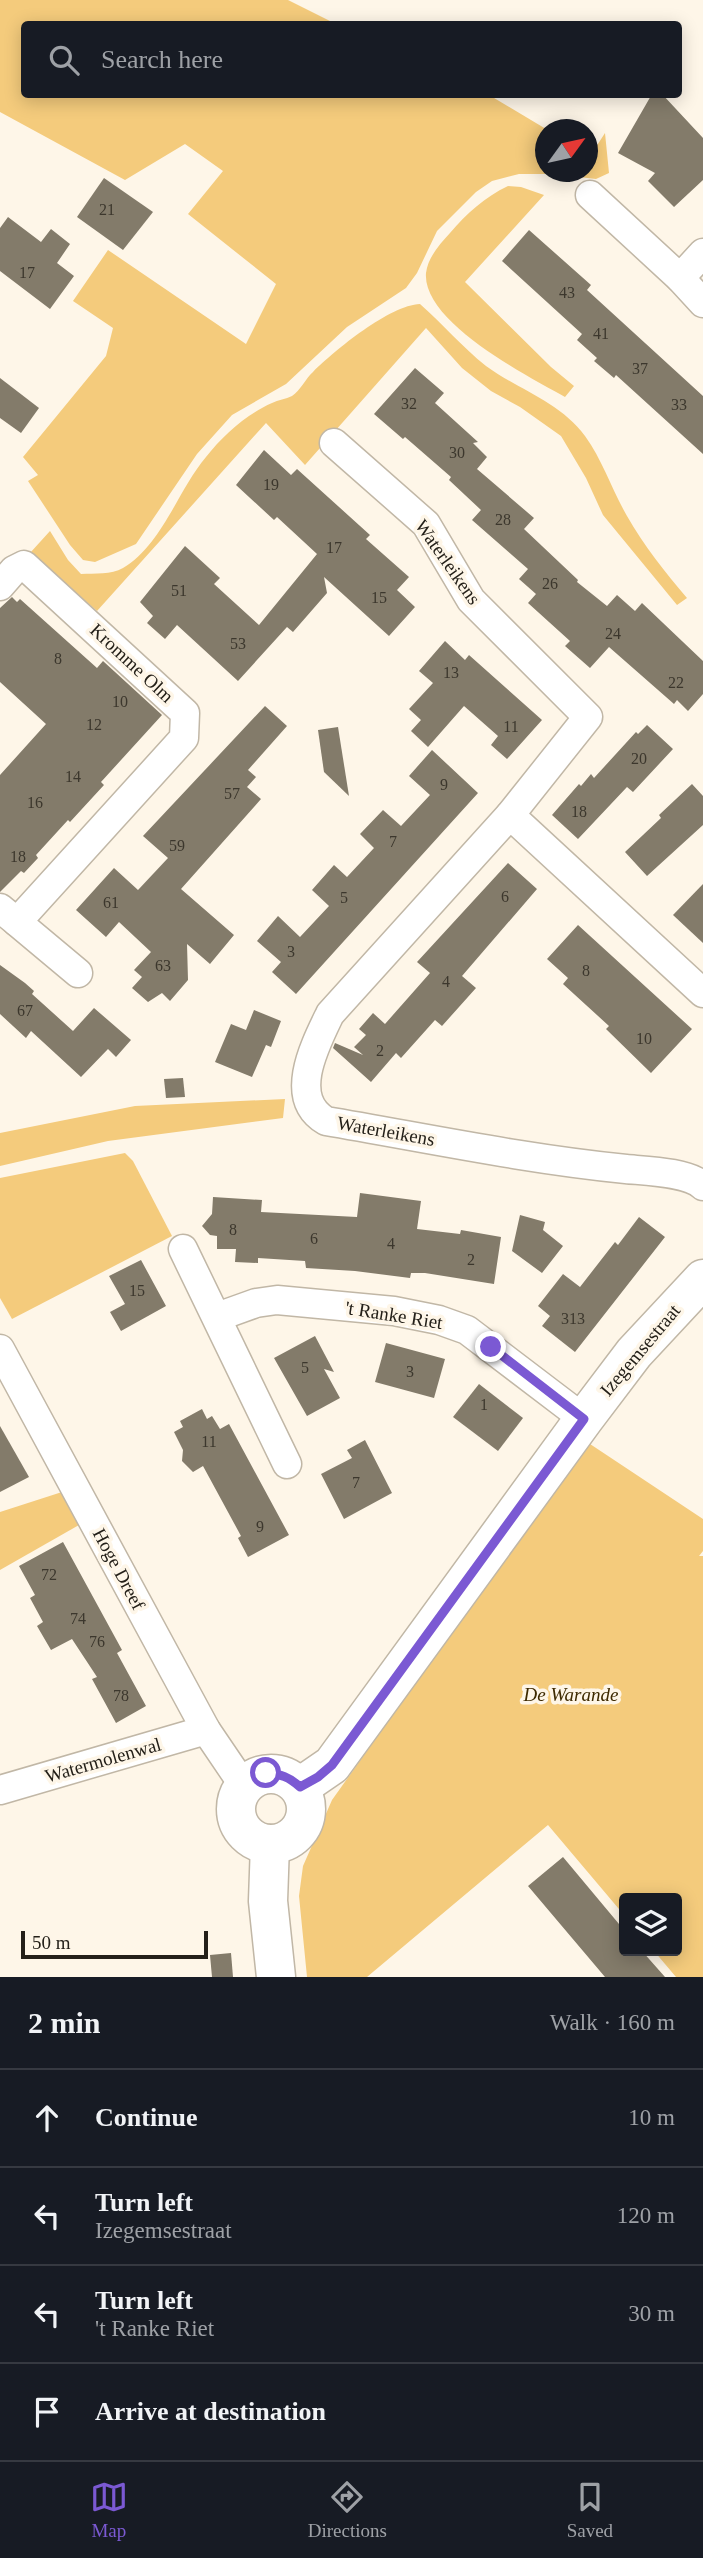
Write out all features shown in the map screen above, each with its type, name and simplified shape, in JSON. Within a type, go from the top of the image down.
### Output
[{"type":"street","points":[[590,195],[680,278],[703,303]]},
{"type":"street","points":[[680,278],[703,253]]},
{"type":"street","name":"Waterleikens","points":[[334,443],[426,524],[471,600],[588,717],[510,815],[330,1014],[314,1046],[306,1084],[308,1100],[314,1114],[326,1121],[570,1163],[653,1171],[696,1180],[703,1186]]},
{"type":"street","name":"Kromme Olm","points":[[0,586],[15,570],[24,565],[185,713],[184,738],[9,915],[78,973]]},
{"type":"street","points":[[510,815],[703,993]]},
{"type":"street","points":[[183,1249],[287,1464]]},
{"type":"street","name":"Izegemsestraat","points":[[300,1787],[332,1765],[634,1353],[703,1279]]},
{"type":"street","name":"'t Ranke Riet","points":[[217,1317],[256,1303],[277,1300],[394,1311],[439,1320],[467,1330],[584,1419]]},
{"type":"street","name":"Hoge Dreef","points":[[0,1349],[206,1730],[244,1786]]},
{"type":"street","name":"Watermolenwal","points":[[0,1790],[206,1730]]},
{"type":"street","points":[[266,1773],[290,1778],[300,1787],[306,1802],[307,1815],[295,1835],[285,1842],[270,1844],[247,1835],[240,1825],[236,1809],[238,1796],[244,1786],[254,1777],[266,1773]]},
{"type":"street","points":[[270,1844],[268,1901],[276,1977]]},
{"type":"green space","points":[[0,0],[288,0],[330,21],[21,21],[21,98],[494,98],[535,122],[535,174],[519,174],[492,181],[476,192],[437,231],[417,273],[406,288],[347,327],[286,384],[232,415],[197,454],[136,544],[95,562],[83,560],[70,545],[28,481],[38,475],[23,457],[106,356],[113,328],[73,301],[108,250],[246,344],[276,284],[188,214],[223,171],[185,144],[125,180],[0,112]]},
{"type":"green space","points":[[605,133],[609,173],[598,178],[598,144]]},
{"type":"green space","points":[[508,186],[521,187],[544,195],[465,282],[551,367],[574,386],[565,397],[481,346],[441,310],[429,292],[426,273],[439,246],[477,206]]},
{"type":"green space","points":[[420,304],[486,366],[551,405],[575,424],[597,455],[640,538],[687,598],[677,605],[603,515],[586,478],[561,436],[520,407],[491,391],[462,368],[426,328],[305,465],[266,423],[97,611],[30,553],[50,531],[68,560],[81,574],[108,573],[123,568],[148,546],[196,470],[228,433],[263,408],[292,396],[323,363],[364,330],[394,312]]},
{"type":"green space","points":[[285,1099],[283,1118],[108,1141],[0,1166],[0,1133],[135,1106]]},
{"type":"green space","points":[[125,1153],[133,1161],[172,1236],[12,1319],[0,1298],[0,1178]]},
{"type":"green space","name":"De Warande","points":[[587,1442],[703,1519],[703,1551],[699,1556],[703,1556],[703,1977],[676,1977],[658,1956],[682,1956],[682,1893],[619,1893],[619,1909],[548,1825],[367,1977],[307,1977],[299,1896],[303,1866],[332,1800]]},
{"type":"green space","points":[[62,1492],[79,1525],[0,1570],[0,1512]]},
{"type":"building","points":[[650,98],[666,98],[703,138],[703,180],[674,207],[648,181],[655,173],[618,153]]},
{"type":"building","points":[[104,178],[153,212],[123,250],[77,217]]},
{"type":"building","points":[[8,217],[41,242],[51,229],[70,244],[57,263],[74,276],[50,309],[0,271],[0,228]]},
{"type":"building","points":[[529,230],[591,285],[587,290],[703,396],[703,454],[616,375],[614,378],[594,361],[597,358],[577,340],[582,334],[502,261]]},
{"type":"building","points":[[415,368],[444,393],[435,403],[478,442],[473,443],[487,457],[477,469],[534,518],[524,529],[578,580],[577,582],[607,606],[617,595],[635,611],[642,603],[703,661],[703,694],[688,711],[677,700],[674,704],[609,647],[590,668],[565,646],[570,641],[528,603],[536,594],[519,579],[528,569],[472,520],[481,510],[449,480],[451,477],[374,414]]},
{"type":"building","points":[[0,378],[39,408],[21,433],[0,418]]},
{"type":"building","points":[[264,450],[291,475],[297,469],[370,535],[366,539],[409,577],[397,590],[415,607],[389,636],[324,577],[327,593],[293,632],[287,627],[238,681],[177,625],[165,639],[147,623],[153,616],[140,602],[185,546],[220,578],[214,584],[259,625],[317,554],[277,517],[274,520],[236,485]]},
{"type":"building","points":[[12,597],[17,602],[20,599],[97,668],[103,661],[162,715],[101,782],[104,785],[36,855],[38,858],[0,892],[0,775],[46,724],[0,682],[0,608]]},
{"type":"building","points":[[445,641],[465,660],[469,655],[542,720],[507,759],[491,745],[498,736],[464,706],[428,747],[411,731],[421,720],[409,709],[433,683],[419,671]]},
{"type":"building","points":[[265,706],[287,726],[248,770],[256,777],[247,787],[261,799],[181,889],[234,935],[210,964],[187,944],[188,980],[170,1001],[162,993],[148,1002],[132,988],[142,977],[134,970],[151,952],[119,922],[106,937],[76,910],[114,868],[138,890],[168,858],[143,836]]},
{"type":"building","points":[[647,725],[673,749],[633,792],[627,787],[578,839],[552,815],[579,784],[581,786],[591,774],[594,778],[636,732],[638,734]]},
{"type":"building","points":[[338,727],[349,796],[324,772],[318,730]]},
{"type":"building","points":[[432,750],[478,793],[296,994],[272,972],[281,962],[257,941],[278,916],[300,937],[329,906],[312,890],[334,865],[347,877],[374,848],[360,834],[383,810],[401,826],[430,795],[409,776]]},
{"type":"building","points":[[692,784],[703,796],[703,825],[647,876],[625,852]]},
{"type":"building","points":[[508,863],[537,889],[462,976],[476,988],[442,1026],[435,1020],[401,1058],[396,1053],[371,1082],[333,1048],[335,1043],[363,1055],[354,1047],[366,1035],[359,1029],[373,1013],[385,1024],[430,973],[417,962]]},
{"type":"building","points":[[703,884],[703,943],[673,915]]},
{"type":"building","points":[[578,925],[692,1029],[651,1073],[606,1029],[609,1026],[563,984],[568,978],[547,959]]},
{"type":"building","points":[[0,965],[34,991],[32,994],[73,1031],[94,1008],[131,1040],[116,1057],[108,1049],[81,1077],[31,1031],[26,1038],[0,1014]]},
{"type":"building","points":[[254,1010],[281,1021],[271,1047],[266,1045],[252,1077],[215,1062],[231,1024],[246,1030]]},
{"type":"building","points":[[183,1078],[185,1097],[166,1098],[164,1079]]},
{"type":"building","points":[[360,1193],[421,1201],[417,1229],[460,1234],[461,1230],[501,1237],[494,1284],[425,1273],[411,1273],[410,1278],[306,1268],[305,1261],[258,1258],[258,1263],[235,1262],[236,1249],[217,1249],[217,1236],[210,1235],[202,1226],[212,1214],[213,1197],[262,1200],[261,1212],[357,1217]]},
{"type":"building","points":[[520,1215],[545,1222],[543,1230],[563,1246],[542,1273],[512,1251]]},
{"type":"building","points":[[639,1217],[665,1237],[575,1352],[542,1326],[550,1316],[538,1306],[563,1274],[580,1287],[615,1242],[618,1245]]},
{"type":"building","points":[[141,1260],[166,1306],[121,1331],[110,1312],[125,1304],[109,1276]]},
{"type":"building","points":[[315,1336],[334,1372],[324,1369],[340,1398],[307,1416],[274,1358]]},
{"type":"building","points":[[386,1343],[445,1359],[434,1398],[375,1382]]},
{"type":"building","points":[[479,1384],[523,1418],[498,1451],[453,1417]]},
{"type":"building","points":[[202,1409],[207,1419],[212,1416],[220,1429],[229,1424],[289,1535],[248,1557],[238,1538],[241,1536],[203,1466],[193,1472],[182,1461],[183,1450],[174,1432],[183,1427],[180,1421]]},
{"type":"building","points":[[0,1426],[29,1477],[0,1492]]},
{"type":"building","points":[[365,1440],[392,1493],[344,1519],[321,1474],[352,1458],[347,1450]]},
{"type":"building","points":[[63,1542],[122,1650],[117,1653],[146,1706],[116,1723],[92,1679],[97,1677],[72,1639],[51,1650],[37,1626],[43,1622],[30,1598],[35,1595],[19,1566]]},
{"type":"building","points":[[563,1857],[619,1924],[619,1956],[646,1956],[665,1977],[605,1977],[528,1886]]},
{"type":"building","points":[[231,1953],[233,1977],[212,1977],[210,1955]]},
{"type":"route","points":[[266,1773],[290,1778],[300,1787],[332,1765],[584,1419],[491,1347]]}]
